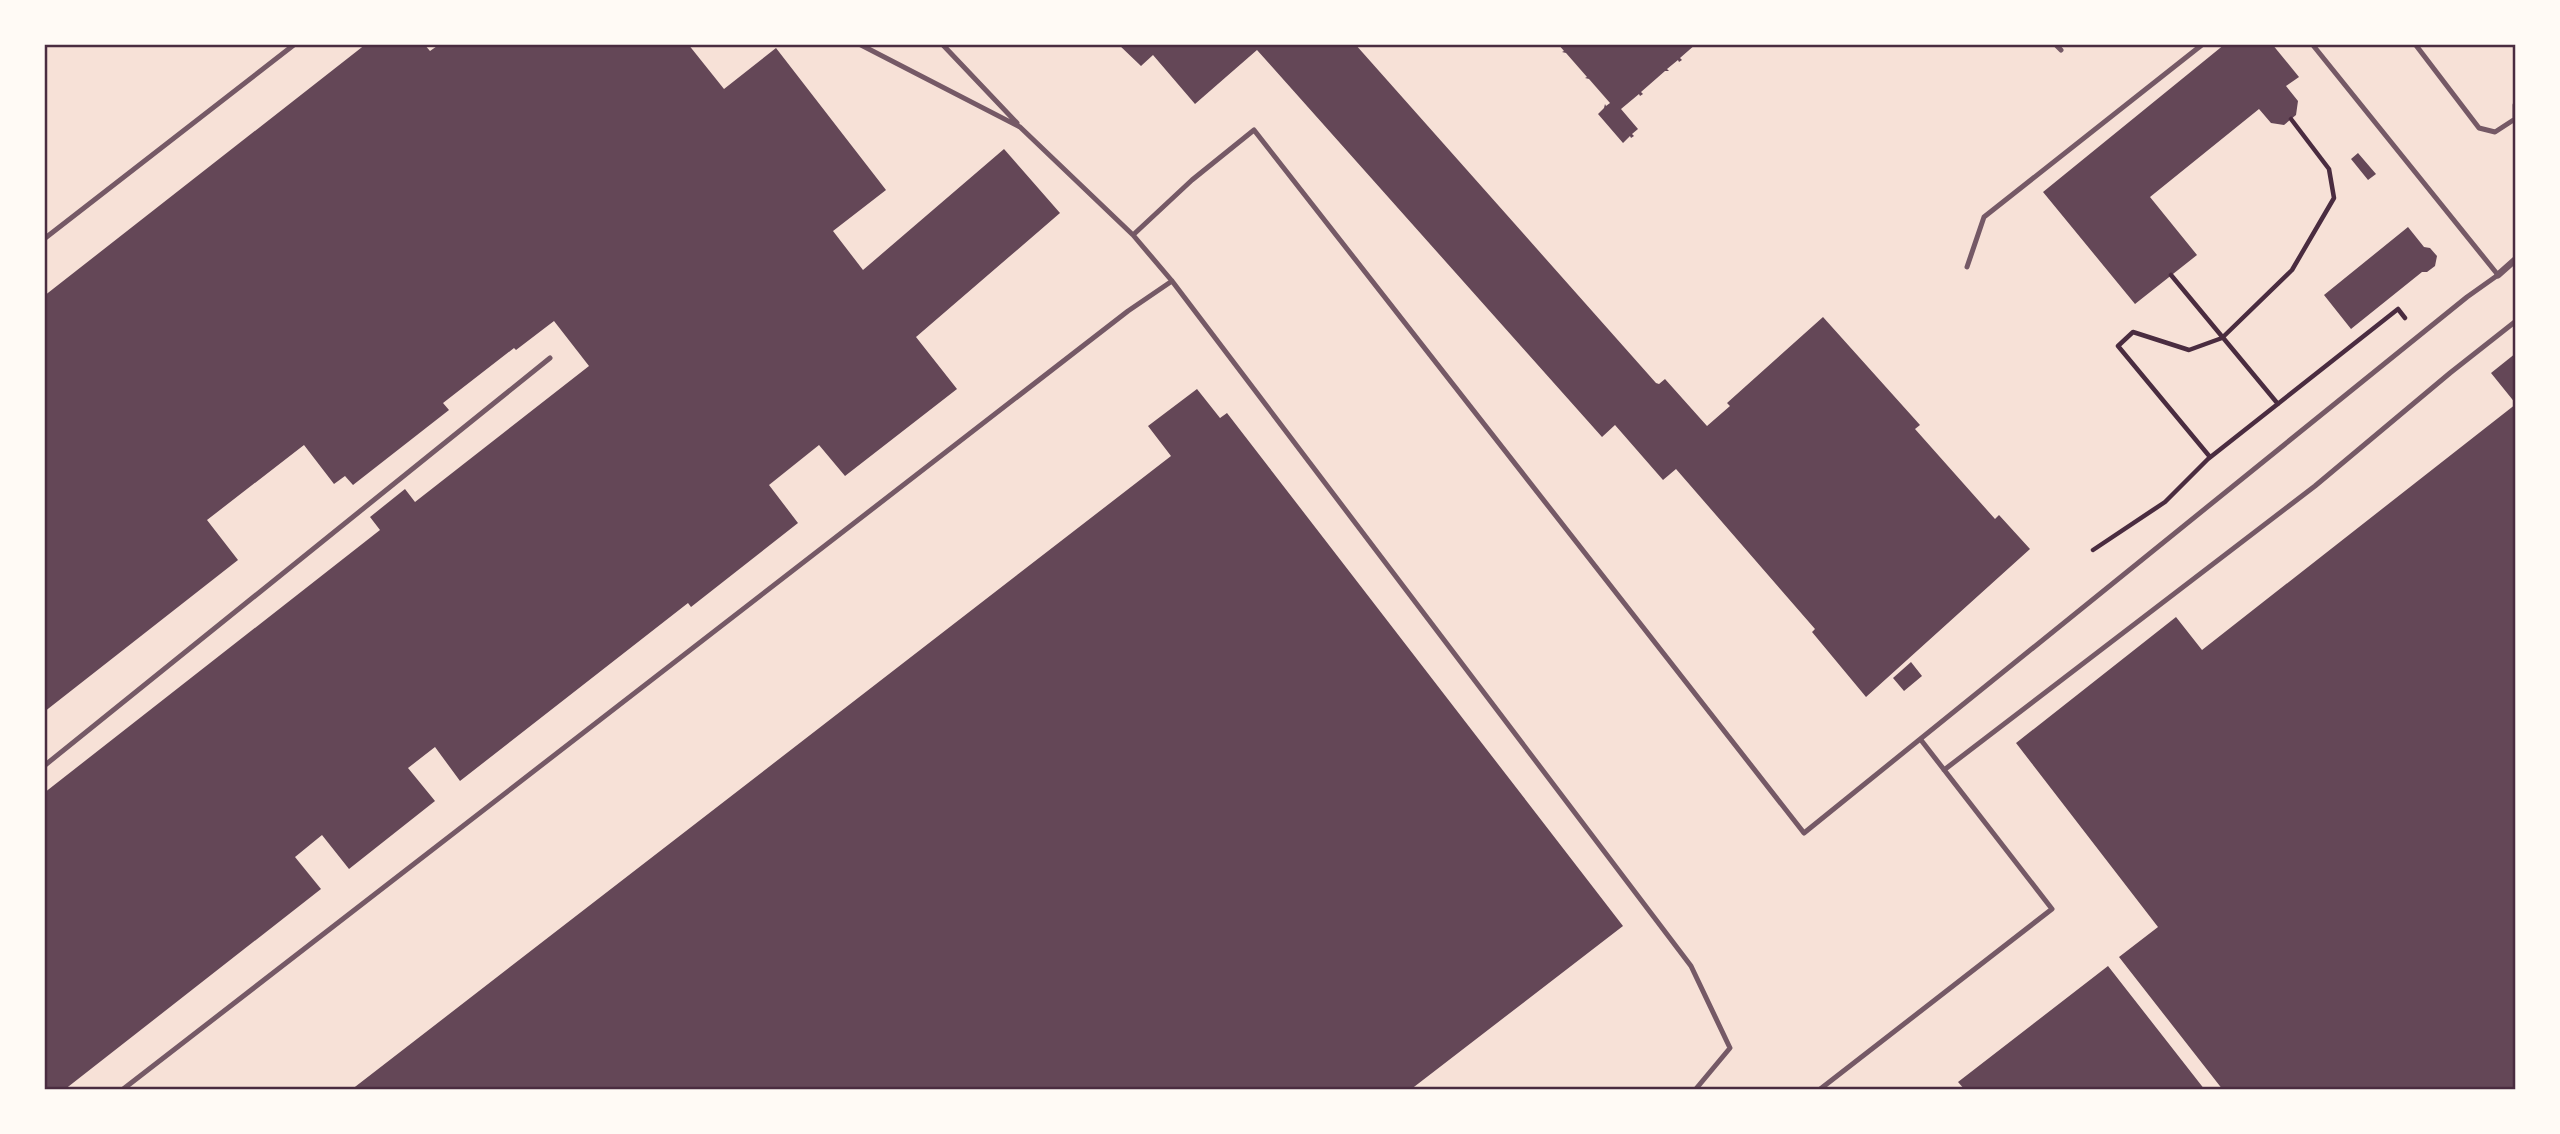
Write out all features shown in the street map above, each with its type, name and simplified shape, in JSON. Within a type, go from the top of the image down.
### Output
[{"type":"street","points":[[2498,275],[2516,260]]},
{"type":"lane","points":[[44,239],[295,44]]},
{"type":"lane","points":[[859,44],[1020,127]]},
{"type":"lane","points":[[942,44],[1020,127],[1133,235],[1172,281],[1691,966],[1730,1048],[1695,1090]]},
{"type":"lane","points":[[2055,44],[2061,51]]},
{"type":"lane","points":[[1967,267],[1984,217],[2203,44]]},
{"type":"lane","points":[[1133,235],[1192,180],[1254,130],[1804,833],[2467,297],[2498,275],[2312,44]]},
{"type":"lane","points":[[2415,44],[2479,128],[2496,132],[2515,120],[2515,106]]},
{"type":"lane","points":[[122,1090],[1128,311],[1172,281]]},
{"type":"lane","points":[[1944,770],[2315,486],[2516,321]]},
{"type":"lane","points":[[44,766],[550,358]]},
{"type":"lane","points":[[1819,1090],[2052,909],[1921,740]]},
{"type":"path","points":[[2093,550],[2165,502],[2210,457],[2118,346],[2133,332],[2189,350],[2222,338],[2292,270],[2334,198],[2329,169],[2291,119]]},
{"type":"path","points":[[2171,275],[2278,404]]},
{"type":"building","points":[[366,44],[424,44],[430,51],[440,44],[688,44],[724,89],[776,48],[886,190],[833,231],[863,270],[1004,149],[1060,213],[916,337],[957,389],[845,476],[819,445],[769,485],[798,523],[691,607],[688,603],[460,781],[435,747],[408,768],[435,801],[349,869],[322,835],[295,857],[321,889],[64,1090],[44,1090],[44,793],[380,530],[370,517],[405,489],[415,502],[589,366],[554,321],[443,403],[449,410],[353,485],[345,476],[334,484],[304,445],[207,520],[238,560],[44,712],[44,296]]},
{"type":"building","points":[[1118,44],[1355,44],[1656,383],[1659,384],[1665,379],[1707,426],[1730,406],[1727,403],[1823,317],[1920,425],[1915,429],[1995,519],[1999,515],[2030,549],[1866,697],[1812,632],[1815,629],[1676,469],[1663,480],[1615,425],[1602,437],[1257,50],[1195,104],[1153,55],[1141,66]]},
{"type":"building","points":[[1558,44],[1696,44],[1680,58],[1682,60],[1678,60],[1667,69],[1669,71],[1665,71],[1641,92],[1643,94],[1639,94],[1621,109],[1638,129],[1632,134],[1634,136],[1630,136],[1623,143],[1598,114],[1605,104],[1606,106],[1610,103],[1589,79],[1585,78],[1587,77],[1566,53],[1562,52],[1564,51]]},
{"type":"building","points":[[2225,44],[2272,44],[2299,77],[2286,86],[2298,101],[2296,115],[2284,125],[2271,123],[2259,109],[2150,197],[2197,255],[2135,304],[2043,192]]},
{"type":"building","points":[[2358,153],[2376,174],[2368,180],[2351,159]]},
{"type":"building","points":[[2408,227],[2424,247],[2430,248],[2437,256],[2435,266],[2422,272],[2351,329],[2324,295]]},
{"type":"building","points":[[2516,353],[2516,404],[2491,373]]},
{"type":"building","points":[[1197,389],[1220,418],[1227,413],[1623,926],[1410,1090],[351,1090],[1171,456],[1148,426]]},
{"type":"building","points":[[2516,404],[2516,1090],[2223,1090],[2119,957],[2158,927],[2016,743],[2176,617],[2202,650]]},
{"type":"building","points":[[1911,662],[1922,676],[1904,691],[1893,678]]},
{"type":"building","points":[[2108,966],[2205,1090],[1965,1090],[1958,1082]]}]
